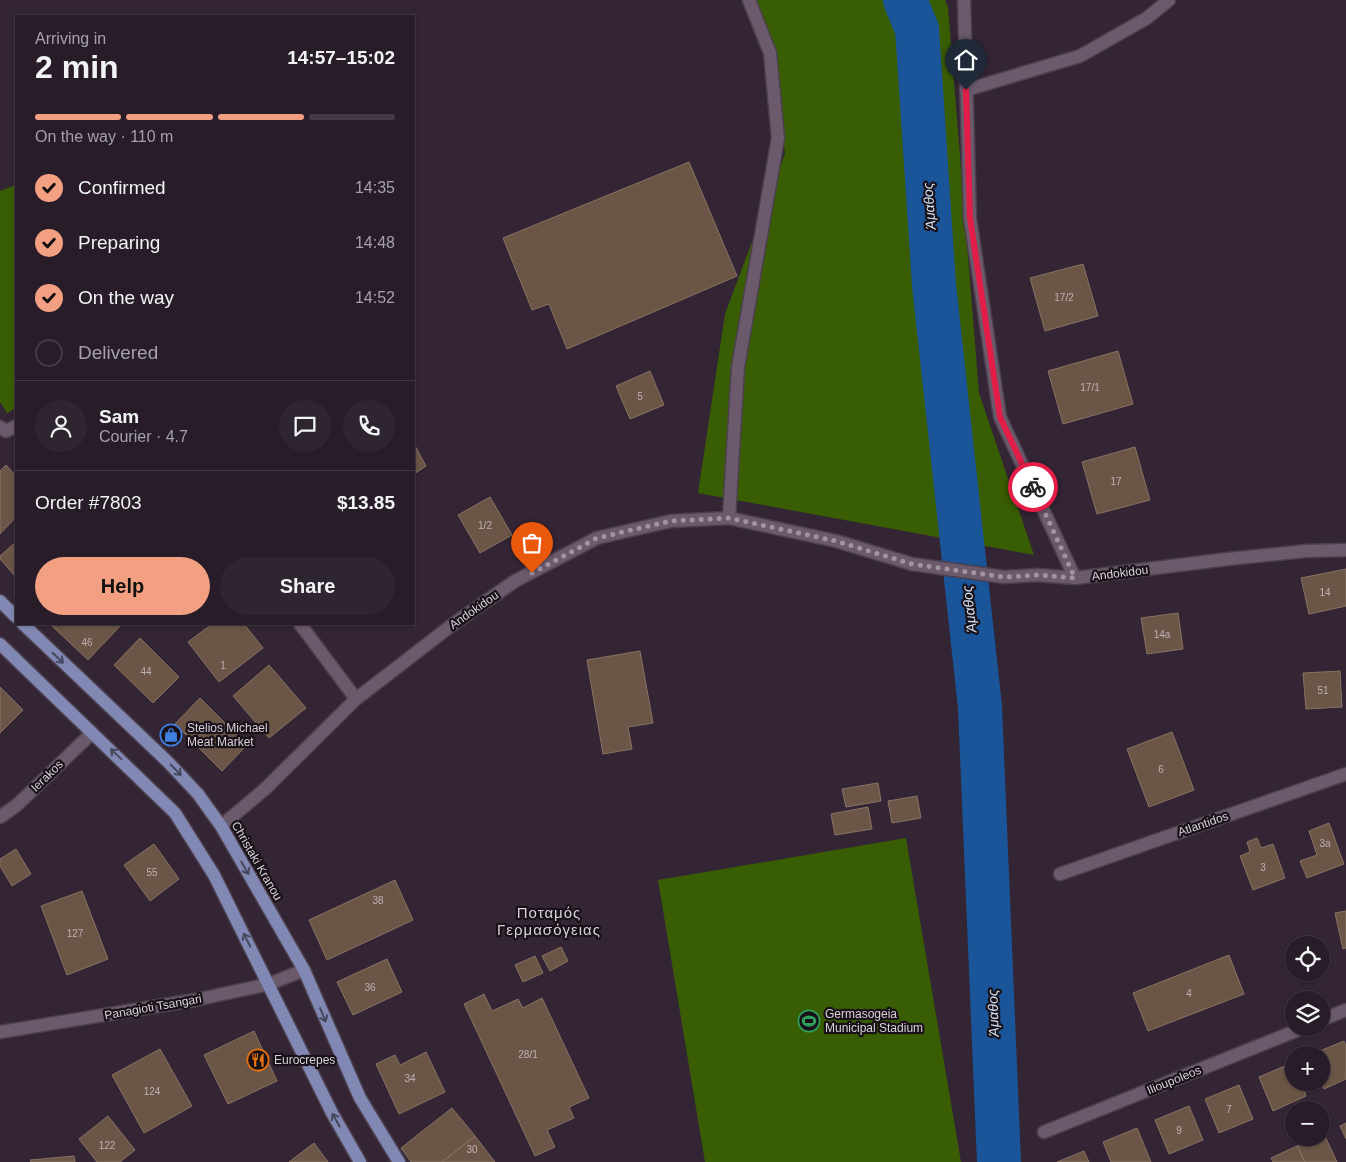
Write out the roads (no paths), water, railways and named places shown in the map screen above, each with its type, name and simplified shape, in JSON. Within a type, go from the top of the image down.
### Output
[{"type":"main road","points":[[0,601],[15,616]]},
{"type":"main road","name":"Christaki Kranou","points":[[24,625],[168,762],[198,794],[221,826],[304,970],[360,1098],[399,1162]]},
{"type":"main road","points":[[0,644],[147,784],[180,820],[214,875],[332,1113],[360,1162]]},
{"type":"street","points":[[729,518],[738,367],[778,138],[770,53],[748,0]]},
{"type":"street","points":[[964,0],[970,218],[1000,417],[1075,578]]},
{"type":"street","points":[[966,90],[1080,56],[1147,18],[1169,0]]},
{"type":"street","points":[[0,427],[6,431],[15,426]]},
{"type":"street","name":"Andokidou","points":[[221,826],[265,789],[356,699],[452,625],[515,581],[597,538],[671,521],[729,518],[836,541],[912,564],[1004,577],[1038,575],[1075,578],[1228,558],[1306,551],[1346,550]]},
{"type":"street","points":[[301,625],[356,699]]},
{"type":"street","name":"Ierakos","points":[[0,817],[17,804],[92,733]]},
{"type":"street","name":"Atlantidos","points":[[1060,874],[1346,774]]},
{"type":"street","name":"Panagioti Tsangari","points":[[0,1032],[195,1000],[269,984],[304,970]]},
{"type":"street","points":[[1330,1016],[1346,1010]]},
{"type":"street","name":"Ilioupoleos","points":[[1044,1132],[1285,1036]]},
{"type":"waterway","name":"Άμαθος","points":[[905,0],[917,29],[934,285],[980,707],[999,1162]]},
{"type":"place","name":"Stelios Michael Meat Market","points":[[171,735]]},
{"type":"place","name":"Germasogeia Municipal Stadium","points":[[809,1021]]},
{"type":"place","name":"Eurocrepes","points":[[258,1060]]},
{"type":"district","name":"Ποταμός Γερμασόγειας","points":[[549,920]]}]
